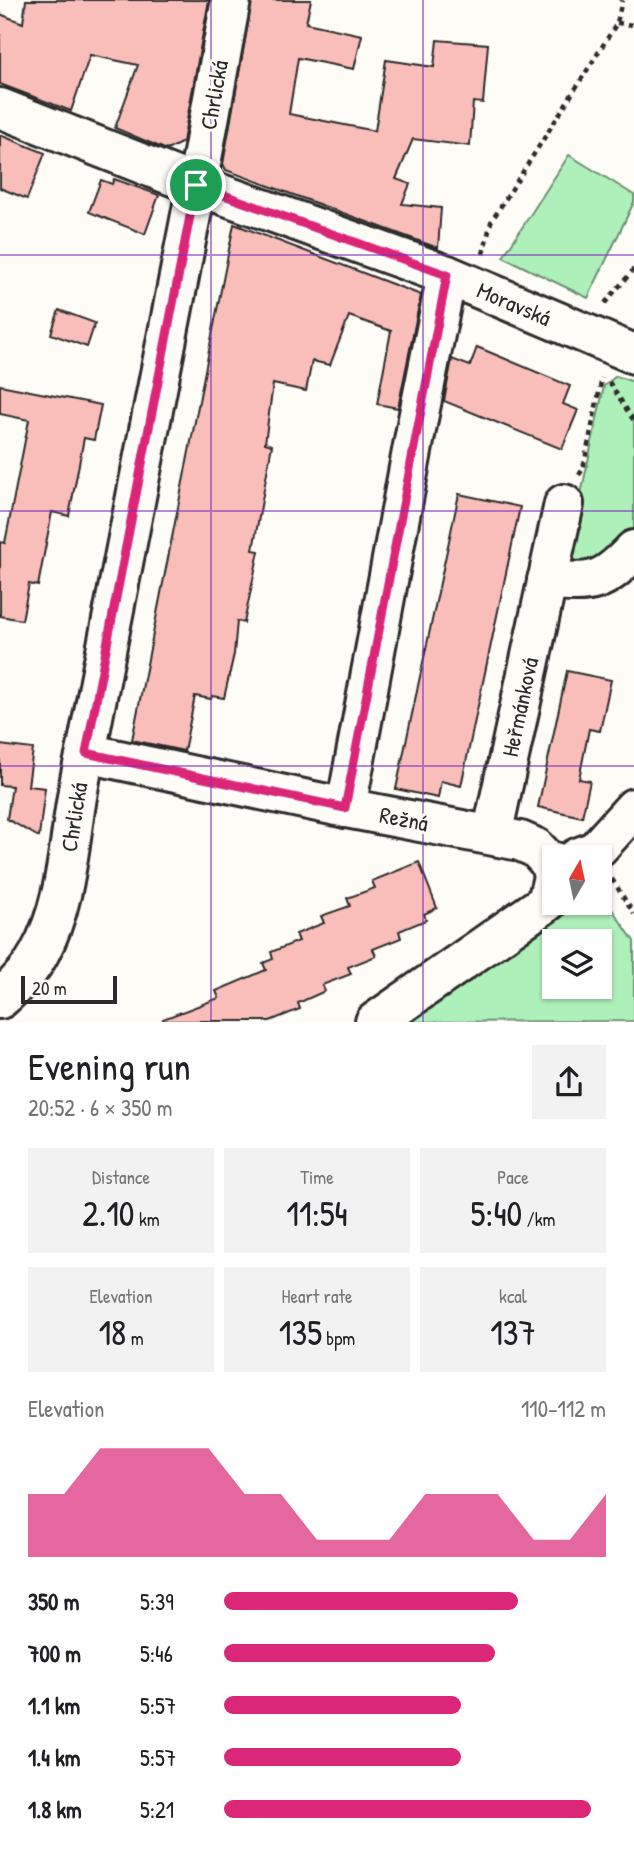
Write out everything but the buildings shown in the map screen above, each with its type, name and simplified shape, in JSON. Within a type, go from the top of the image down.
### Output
[{"type":"street","name":"Chrlická","points":[[0,999],[27,972],[46,941],[62,885],[80,776],[231,0]]},
{"type":"street","name":"Moravská","points":[[0,108],[196,185],[447,275],[634,354]]},
{"type":"street","points":[[345,808],[447,275]]},
{"type":"street","name":"Heřmánková","points":[[492,835],[564,504]]},
{"type":"street","points":[[547,580],[589,582],[602,578],[614,571],[634,550]]},
{"type":"street","name":"Režná","points":[[86,753],[345,808],[492,835],[520,841],[542,850]]},
{"type":"street","points":[[600,845],[634,808]]},
{"type":"street","points":[[375,1021],[542,905]]},
{"type":"path","points":[[482,257],[491,222],[617,23],[622,0]]},
{"type":"path","points":[[617,23],[634,25]]},
{"type":"path","points":[[602,307],[634,269]]},
{"type":"path","points":[[564,504],[583,469],[603,373],[634,421]]},
{"type":"path","points":[[612,896],[634,914]]},
{"type":"green space","points":[[569,155],[634,195],[634,202],[588,298],[503,257]]},
{"type":"green space","points":[[616,376],[634,382],[634,530],[612,554],[579,565],[570,556],[571,541],[604,386]]},
{"type":"green space","points":[[612,909],[634,941],[634,1021],[405,1022],[556,915],[612,915]]},
{"type":"route","points":[[196,185],[447,275],[345,808],[86,753],[196,185]]}]
